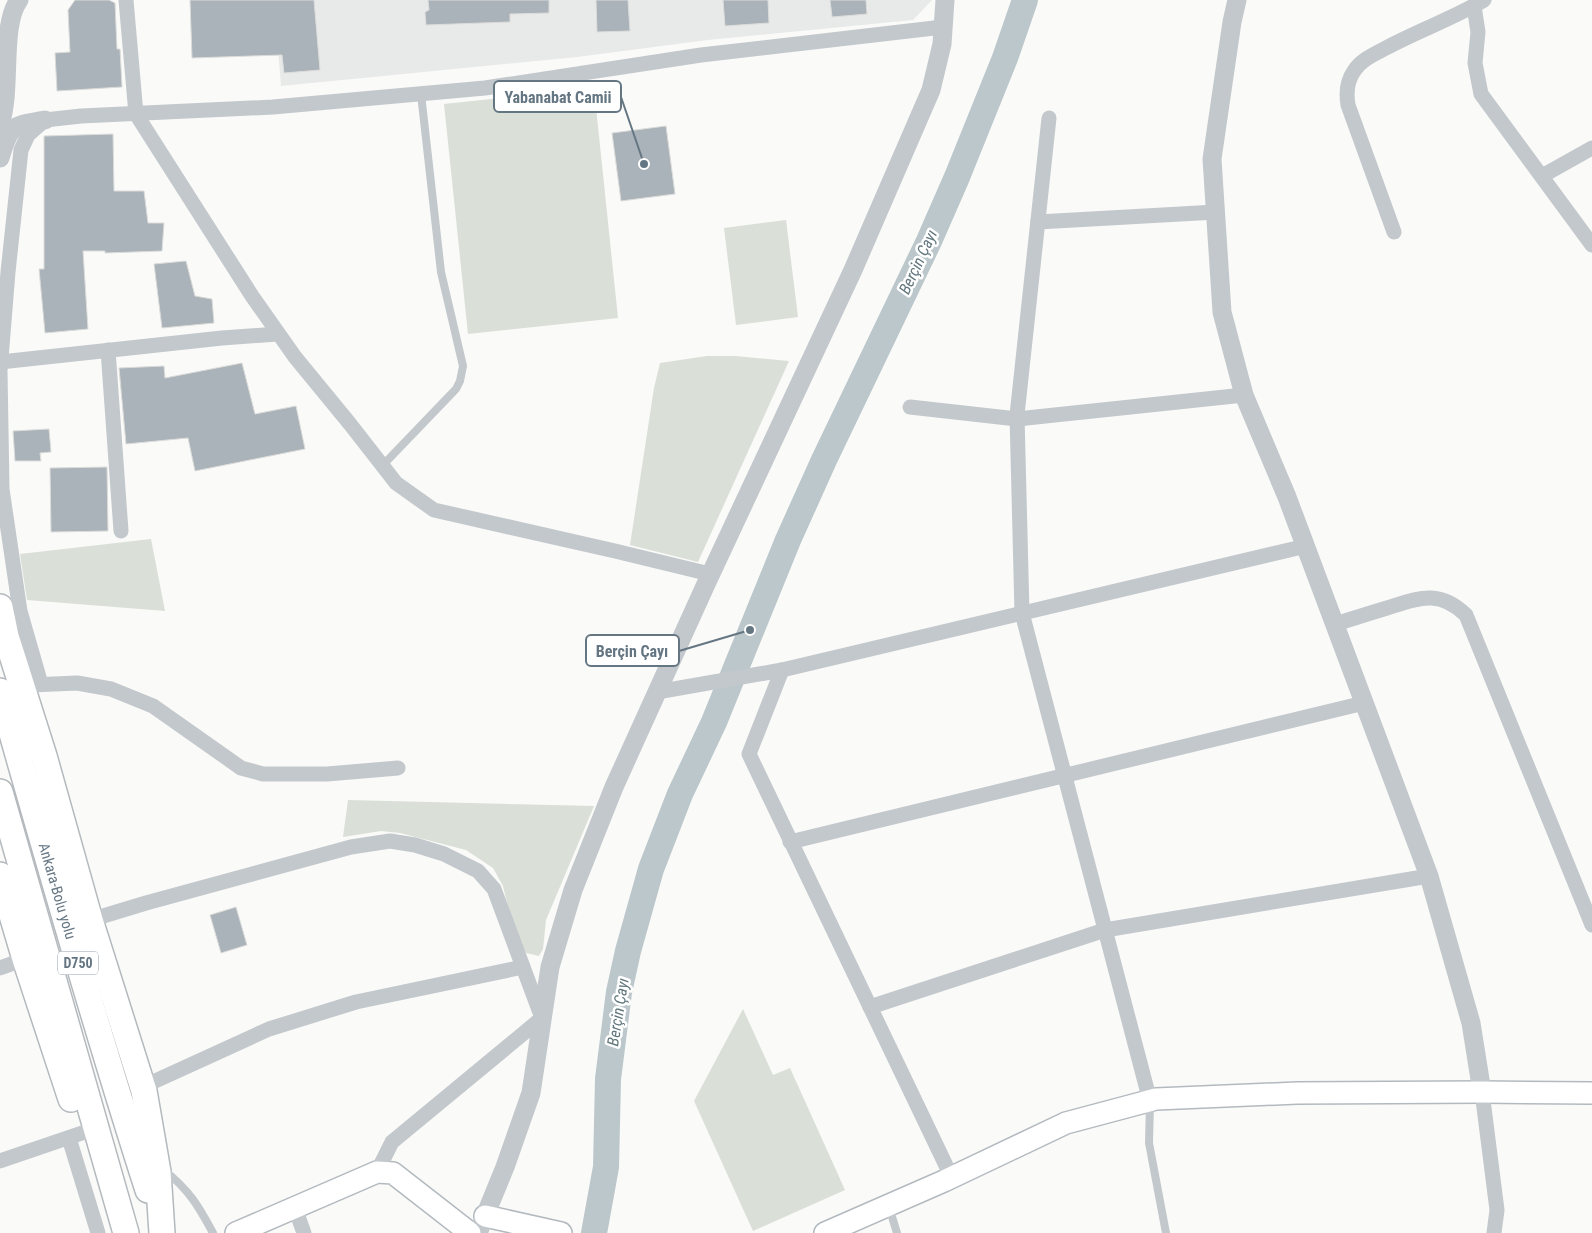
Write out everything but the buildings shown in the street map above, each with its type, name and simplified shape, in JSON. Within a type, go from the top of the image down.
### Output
[{"type":"highway","points":[[0,607],[6,636],[21,687],[44,756],[90,920],[142,1087],[157,1164],[162,1233]]},
{"type":"highway","name":"Ankara-Bolu yolu","points":[[21,687],[95,1021],[162,1233]]},
{"type":"highway","name":"Ankara-Bolu yolu","points":[[0,792],[125,1233]]},
{"type":"highway","points":[[0,875],[76,1136],[125,1233]]},
{"type":"main road","points":[[825,1233],[952,1178],[1066,1123],[1150,1101],[1297,1093],[1592,1093]]},
{"type":"main road","points":[[236,1233],[377,1172],[393,1173],[470,1233]]},
{"type":"main road","points":[[481,1224],[561,1233]]},
{"type":"street","points":[[0,124],[4,112],[10,19],[19,0]]},
{"type":"street","points":[[126,0],[136,114],[278,334],[396,483],[434,510],[710,574]]},
{"type":"street","points":[[481,1224],[505,1167],[531,1093],[550,967],[573,890],[614,787],[662,691],[710,574],[853,270],[931,90],[942,44],[945,0]]},
{"type":"street","points":[[1237,0],[1232,22],[1212,160],[1222,312],[1244,395],[1306,546],[1428,876],[1472,1023],[1497,1210],[1494,1233]]},
{"type":"street","points":[[1394,232],[1348,104],[1347,96],[1350,78],[1366,59],[1411,34],[1479,3],[1475,63],[1481,94],[1592,245]]},
{"type":"street","points":[[0,158],[9,132],[18,125],[45,120],[81,116],[273,107],[485,88],[701,55],[943,27]]},
{"type":"street","points":[[1049,118],[1017,419],[1022,613],[1150,1101]]},
{"type":"street","points":[[45,120],[28,135],[21,150],[0,362],[2,489],[20,611],[21,687],[77,684],[110,690],[153,706],[241,768],[263,774],[327,774],[398,768]]},
{"type":"street","points":[[1542,176],[1592,148]]},
{"type":"street","points":[[1038,222],[1216,212]]},
{"type":"street","points":[[0,362],[222,338],[278,334]]},
{"type":"street","points":[[108,350],[121,531]]},
{"type":"street","points":[[910,407],[1017,419],[1244,395]]},
{"type":"street","points":[[662,691],[778,671],[1306,546]]},
{"type":"street","points":[[1335,624],[1422,597],[1451,603],[1466,615],[1592,925]]},
{"type":"street","points":[[778,671],[749,754],[952,1178]]},
{"type":"street","points":[[790,842],[1364,703]]},
{"type":"street","points":[[90,920],[351,847],[390,842],[415,845],[444,854],[478,872],[494,890],[542,1018]]},
{"type":"street","points":[[870,1007],[1105,930],[1428,876]]},
{"type":"street","points":[[0,968],[25,959]]},
{"type":"street","points":[[142,1087],[269,1029],[356,1002],[523,967]]},
{"type":"street","points":[[377,1172],[392,1142],[542,1018]]},
{"type":"street","points":[[0,1161],[76,1136],[98,1233]]},
{"type":"street","points":[[296,1208],[304,1233]]},
{"type":"lane","points":[[382,466],[456,389],[463,366],[441,272],[421,94]]},
{"type":"lane","points":[[1150,1101],[1149,1143],[1166,1233]]},
{"type":"lane","points":[[157,1164],[182,1185],[199,1205],[213,1233]]},
{"type":"lane","points":[[889,1205],[897,1233]]},
{"type":"shaded area","points":[[274,0],[932,0],[913,20],[708,40],[577,57],[281,86]]},
{"type":"shaded area","points":[[594,88],[618,318],[468,334],[444,104]]},
{"type":"shaded area","points":[[786,220],[798,317],[736,325],[724,228]]},
{"type":"shaded area","points":[[707,356],[735,356],[789,361],[698,562],[630,545],[654,388],[660,363]]},
{"type":"shaded area","points":[[151,539],[165,611],[27,600],[20,554]]},
{"type":"shaded area","points":[[348,800],[594,806],[546,920],[543,949],[539,956],[526,953],[514,932],[503,886],[493,868],[466,850],[400,833],[381,831],[343,837]]},
{"type":"shaded area","points":[[743,1009],[773,1075],[790,1068],[845,1190],[753,1231],[694,1101]]},
{"type":"waterway","name":"Berçin Çayı","points":[[594,1233],[606,1167],[608,1079],[619,992],[628,951],[651,869],[680,794],[714,722],[788,540],[824,460],[929,241],[957,177],[1005,58],[1025,0]]},
{"type":"place","name":"Yabanabat Camii","points":[[644,164]]},
{"type":"place","name":"Berçin Çayı","points":[[750,630]]}]
